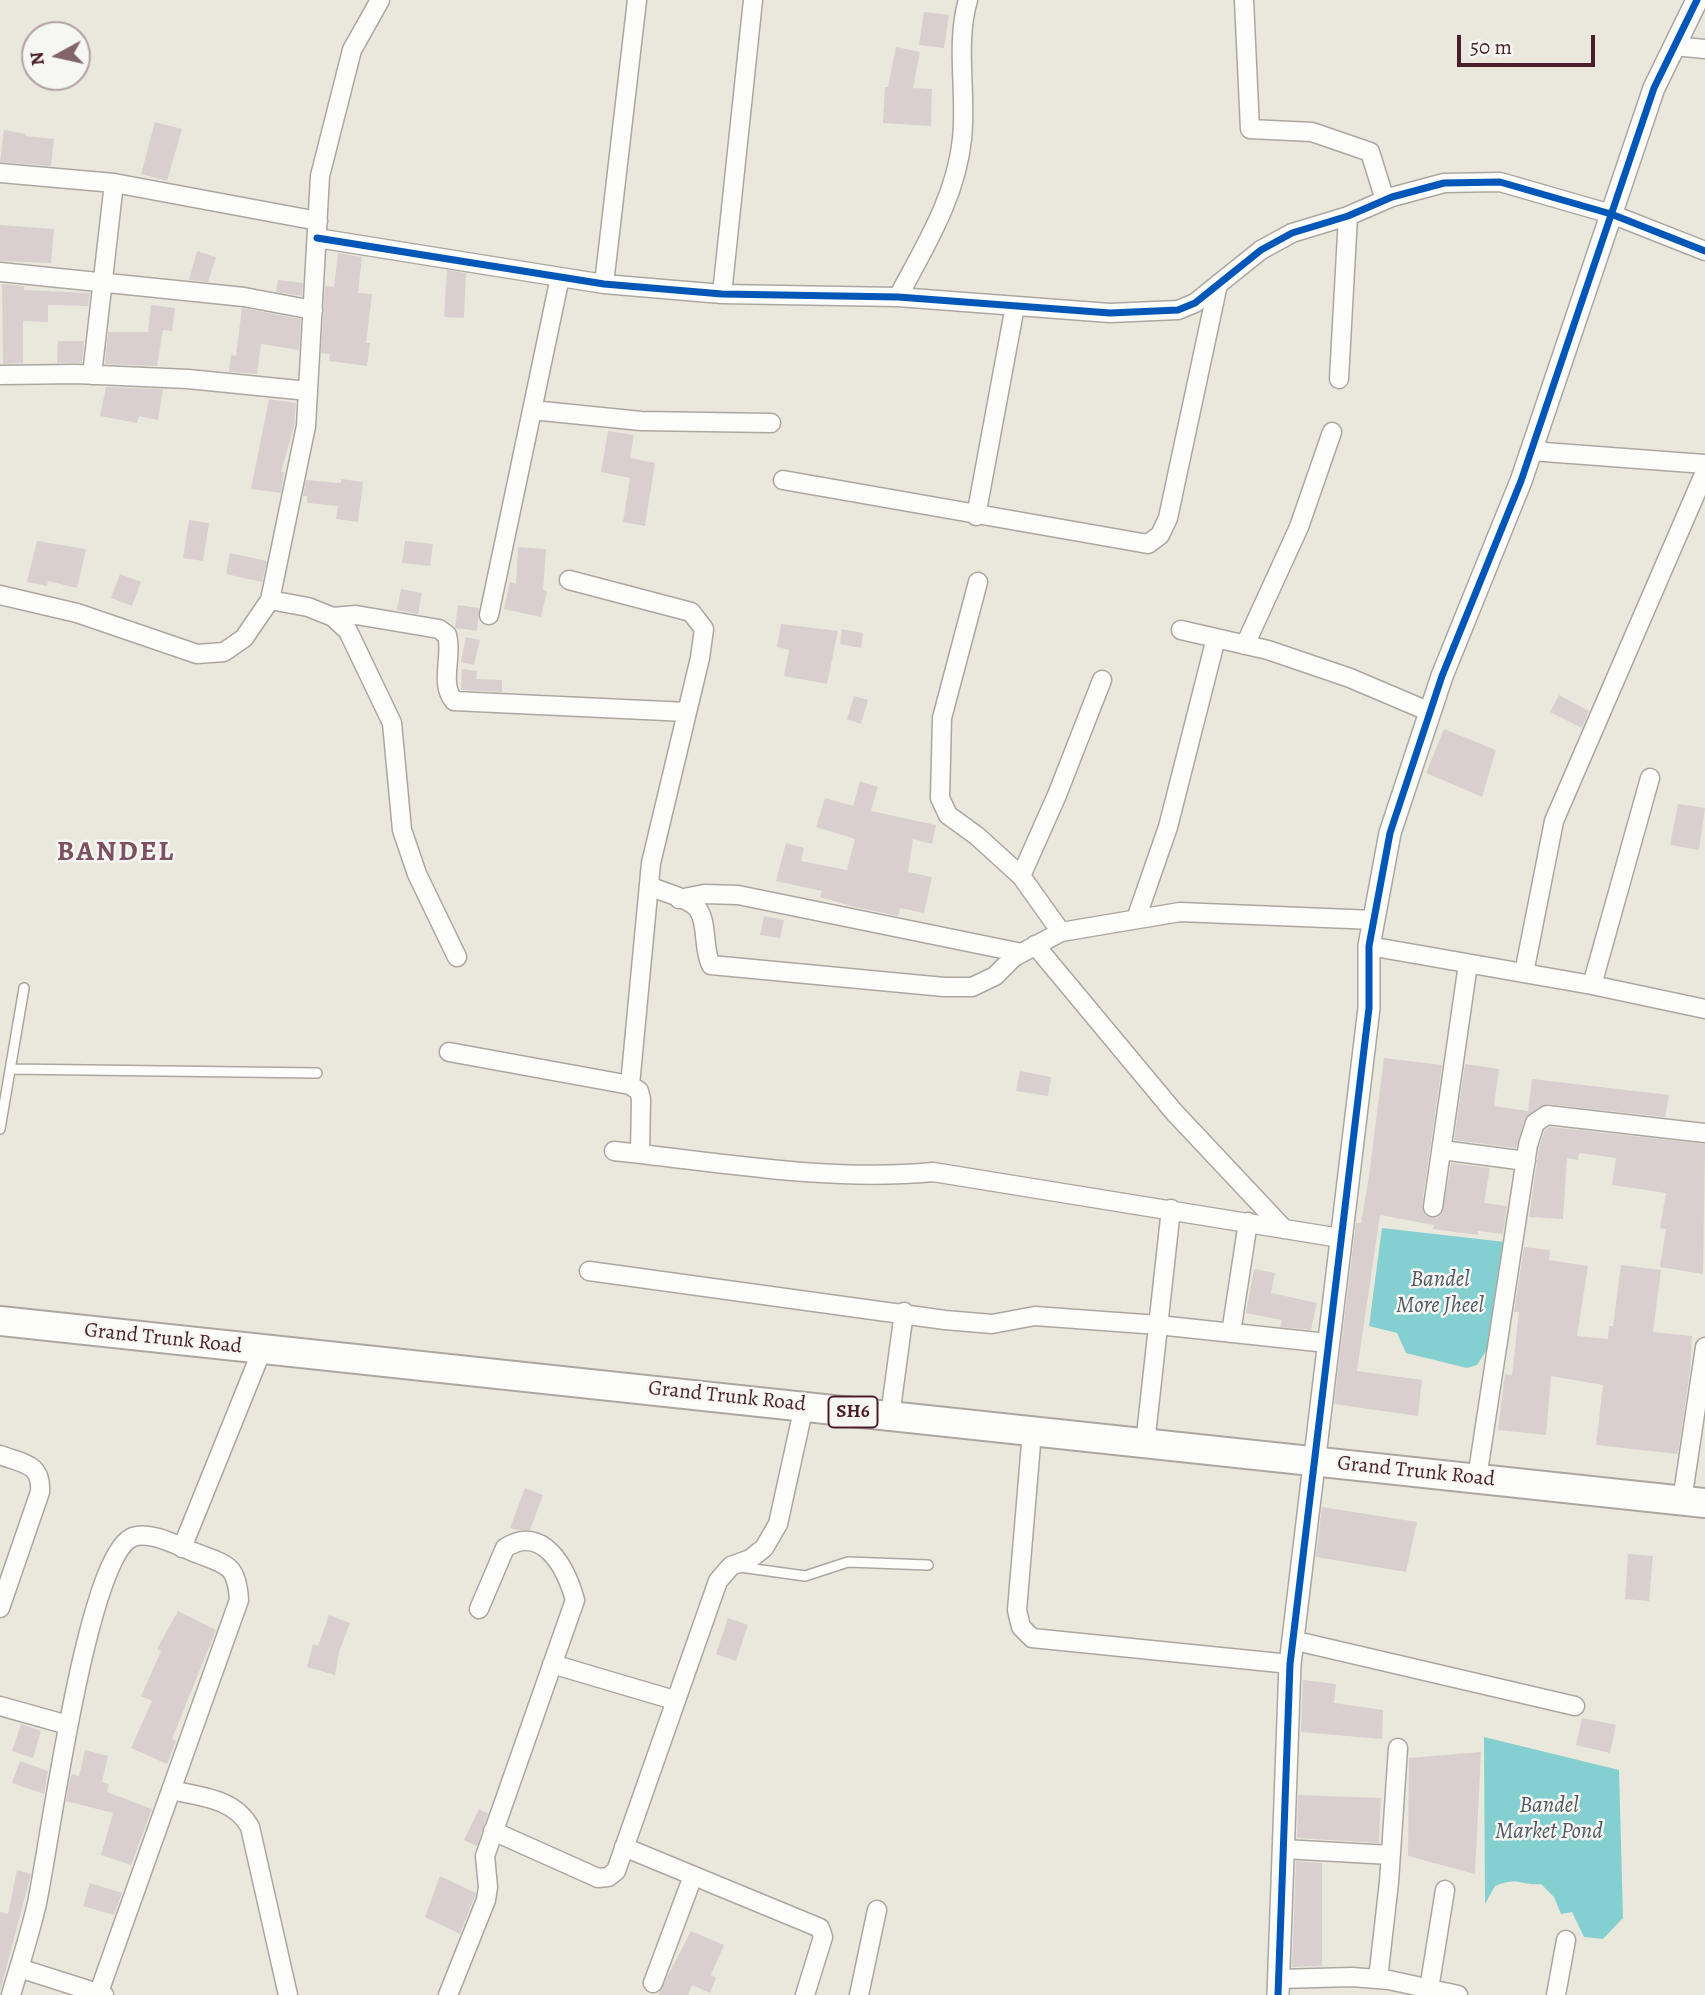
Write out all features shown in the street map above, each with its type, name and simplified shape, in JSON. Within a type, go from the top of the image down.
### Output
[{"type":"main road","name":"Grand Trunk Road","points":[[0,1321],[1694,1502]]},
{"type":"street","points":[[0,595],[77,613],[197,654],[224,652],[244,638],[270,600],[306,426],[320,176],[352,50],[380,0]]},
{"type":"street","points":[[604,284],[638,0]]},
{"type":"street","points":[[722,294],[753,0]]},
{"type":"street","points":[[898,297],[947,204],[962,139],[962,66],[968,0]]},
{"type":"street","points":[[1244,0],[1250,129],[1312,132],[1370,152],[1385,200]]},
{"type":"street","points":[[1458,1995],[1378,1979],[1278,1987],[1292,1640],[1369,1008],[1369,946],[1390,833],[1430,712],[1531,451],[1654,88],[1697,0]]},
{"type":"street","points":[[1674,46],[1705,49]]},
{"type":"street","points":[[0,173],[114,183],[317,230],[560,277],[604,284],[722,294],[898,297],[1155,313],[1178,310],[1195,303],[1261,250],[1292,233],[1348,216],[1385,200],[1444,183],[1500,182],[1611,214],[1705,251]]},
{"type":"street","points":[[92,375],[114,183]]},
{"type":"street","points":[[1339,379],[1348,216]]},
{"type":"street","points":[[0,272],[244,297],[313,310]]},
{"type":"street","points":[[489,615],[560,277]]},
{"type":"street","points":[[783,480],[976,516],[1148,544],[1160,535],[1168,518],[1218,284]]},
{"type":"street","points":[[976,516],[1015,306]]},
{"type":"street","points":[[0,375],[188,379],[308,391]]},
{"type":"street","points":[[532,411],[642,421],[771,423]]},
{"type":"street","points":[[1245,645],[1299,527],[1332,432]]},
{"type":"street","points":[[1531,451],[1705,464]]},
{"type":"street","points":[[1524,973],[1554,821],[1705,472]]},
{"type":"street","points":[[569,580],[691,611],[702,622],[700,658],[651,863],[630,1085]]},
{"type":"street","points":[[978,582],[942,718],[940,799],[948,815],[977,836],[1021,876],[1061,932]]},
{"type":"street","points":[[270,600],[308,607],[333,617],[348,631],[392,723],[402,830],[417,874],[457,957]]},
{"type":"street","points":[[333,617],[356,615],[439,629],[447,635],[450,644],[447,685],[454,701],[687,712]]},
{"type":"street","points":[[1181,630],[1245,645],[1350,678],[1430,712]]},
{"type":"street","points":[[1136,919],[1168,827],[1216,638]]},
{"type":"street","points":[[1021,876],[1058,795],[1102,680]]},
{"type":"street","points":[[1592,985],[1650,778]]},
{"type":"street","points":[[649,886],[695,906],[702,918],[705,955],[711,965],[944,987],[972,987],[995,976],[1029,949],[1061,932],[1180,912],[1374,920]]},
{"type":"street","points":[[679,899],[704,894],[738,895],[1029,949],[1174,1112],[1284,1229]]},
{"type":"street","points":[[1369,946],[1592,985],[1705,1009]]},
{"type":"street","points":[[1433,1207],[1468,964]]},
{"type":"street","points":[[449,1052],[630,1085],[639,1091],[641,1099],[640,1153]]},
{"type":"street","points":[[1477,1478],[1526,1161],[1535,1124],[1547,1115],[1705,1133]]},
{"type":"street","points":[[1442,1150],[1526,1161]]},
{"type":"street","points":[[614,1151],[835,1174],[889,1176],[933,1172],[1340,1238]]},
{"type":"street","points":[[1145,1444],[1171,1209]]},
{"type":"street","points":[[1231,1333],[1248,1222]]},
{"type":"street","points":[[589,1271],[992,1324],[1035,1316],[1158,1325],[1327,1343]]},
{"type":"street","points":[[890,1416],[904,1312]]},
{"type":"street","points":[[1694,1502],[1705,1347]]},
{"type":"street","points":[[182,1548],[262,1350]]},
{"type":"street","points":[[494,1831],[598,1878],[608,1877],[616,1871],[718,1581],[731,1566],[750,1559],[764,1548],[778,1524],[804,1406]]},
{"type":"street","points":[[1032,1432],[1017,1610],[1021,1627],[1032,1638],[1290,1664]]},
{"type":"street","points":[[0,1455],[37,1470],[41,1477],[40,1492],[0,1608]]},
{"type":"street","points":[[11,1995],[37,1903],[86,1636],[120,1548],[132,1537],[148,1535],[228,1565],[238,1579],[239,1600],[102,1994],[19,1968]]},
{"type":"street","points":[[448,1995],[486,1900],[488,1887],[485,1856],[575,1600],[571,1585],[553,1551],[540,1543],[524,1539],[505,1548],[479,1609]]},
{"type":"street","points":[[1292,1640],[1576,1706]]},
{"type":"street","points":[[552,1664],[674,1700]]},
{"type":"street","points":[[0,1706],[68,1725]]},
{"type":"street","points":[[1378,1979],[1391,1855],[1398,1748]]},
{"type":"street","points":[[171,1790],[226,1802],[244,1816],[250,1826],[288,1995]]},
{"type":"street","points":[[624,1847],[820,1928],[824,1937],[805,1995]]},
{"type":"street","points":[[1283,1849],[1391,1855]]},
{"type":"street","points":[[653,1983],[693,1876]]},
{"type":"street","points":[[1429,1989],[1445,1890]]},
{"type":"street","points":[[859,1995],[877,1910]]},
{"type":"street","points":[[1556,1995],[1566,1940]]},
{"type":"lane","points":[[0,1129],[24,988]]},
{"type":"lane","points":[[10,1069],[317,1073]]},
{"type":"lane","points":[[731,1566],[805,1576],[848,1562],[928,1565]]},
{"type":"water","name":"Bandel More Jheel","points":[[1382,1228],[1505,1242],[1490,1345],[1477,1365],[1467,1368],[1406,1353],[1397,1333],[1369,1326]]},
{"type":"water","name":"Bandel Market Pond","points":[[1484,1737],[1619,1770],[1623,1918],[1603,1939],[1584,1937],[1572,1912],[1561,1914],[1554,1897],[1541,1884],[1503,1883],[1495,1886],[1485,1904]]},
{"type":"building","points":[[924,12],[949,15],[944,48],[919,45]]},
{"type":"building","points":[[896,47],[920,52],[913,88],[932,89],[931,126],[883,123],[885,87],[888,87]]},
{"type":"building","points":[[155,122],[182,129],[167,181],[141,174]]},
{"type":"building","points":[[4,130],[54,139],[51,166],[0,162]]},
{"type":"building","points":[[0,225],[54,229],[51,263],[0,261]]},
{"type":"building","points":[[197,251],[216,257],[208,282],[189,280]]},
{"type":"building","points":[[338,253],[362,257],[358,293],[372,294],[366,343],[370,343],[367,366],[329,361],[330,354],[321,353],[325,286],[334,287]]},
{"type":"building","points":[[447,270],[466,273],[464,318],[444,317]]},
{"type":"building","points":[[278,280],[303,283],[302,296],[276,292]]},
{"type":"building","points":[[2,284],[24,286],[24,290],[90,293],[88,306],[48,305],[48,322],[23,321],[23,363],[3,364]]},
{"type":"building","points":[[151,305],[175,308],[172,331],[163,330],[157,366],[105,364],[108,332],[148,332]]},
{"type":"building","points":[[242,308],[301,319],[299,350],[261,344],[257,374],[229,372],[231,355],[236,356]]},
{"type":"building","points":[[58,341],[84,341],[82,363],[57,363]]},
{"type":"building","points":[[106,387],[163,389],[158,420],[139,416],[137,423],[100,416]]},
{"type":"building","points":[[269,399],[296,403],[294,427],[281,472],[284,472],[281,493],[251,489]]},
{"type":"building","points":[[608,431],[634,435],[630,458],[655,463],[645,526],[623,522],[630,478],[601,472]]},
{"type":"building","points":[[341,479],[363,482],[358,522],[336,519],[338,506],[307,503],[307,496],[303,496],[306,480],[341,483]]},
{"type":"building","points":[[189,520],[209,523],[203,561],[183,558]]},
{"type":"building","points":[[37,541],[86,549],[77,588],[48,581],[47,586],[27,582]]},
{"type":"building","points":[[405,541],[433,544],[430,566],[402,563]]},
{"type":"building","points":[[518,547],[546,549],[543,590],[547,591],[541,617],[504,609],[510,582],[516,584]]},
{"type":"building","points":[[230,553],[267,561],[262,582],[226,574]]},
{"type":"building","points":[[120,574],[141,582],[132,606],[111,598]]},
{"type":"building","points":[[401,589],[422,593],[418,614],[397,610]]},
{"type":"building","points":[[458,605],[479,608],[477,631],[455,628]]},
{"type":"building","points":[[781,624],[838,631],[827,684],[784,676],[789,650],[777,647]]},
{"type":"building","points":[[842,629],[863,633],[861,648],[840,644]]},
{"type":"building","points":[[466,637],[480,640],[474,665],[461,662]]},
{"type":"building","points":[[462,669],[477,671],[476,679],[502,680],[502,692],[461,690]]},
{"type":"building","points":[[1559,695],[1589,711],[1582,728],[1550,712]]},
{"type":"building","points":[[854,696],[868,700],[861,724],[847,719]]},
{"type":"building","points":[[1444,729],[1496,750],[1482,797],[1426,773]]},
{"type":"building","points":[[860,781],[878,787],[871,811],[936,825],[932,844],[913,839],[908,872],[932,877],[924,913],[900,908],[898,916],[851,906],[820,897],[822,891],[776,881],[786,843],[804,848],[801,861],[847,870],[855,839],[816,827],[825,798],[853,806]]},
{"type":"building","points":[[1678,804],[1705,808],[1699,850],[1670,845]]},
{"type":"building","points":[[764,916],[784,920],[780,938],[760,935]]},
{"type":"building","points":[[1384,1058],[1442,1065],[1422,1205],[1425,1215],[1437,1218],[1442,1213],[1451,1163],[1490,1168],[1484,1203],[1507,1206],[1503,1234],[1478,1231],[1478,1235],[1433,1229],[1434,1225],[1380,1215],[1357,1371],[1422,1380],[1418,1416],[1334,1404],[1356,1223],[1361,1223],[1369,1176]]},
{"type":"building","points":[[1465,1064],[1499,1069],[1494,1106],[1528,1111],[1532,1079],[1669,1095],[1665,1117],[1547,1104],[1525,1119],[1516,1148],[1454,1140]]},
{"type":"building","points":[[1020,1071],[1051,1077],[1048,1096],[1016,1091]]},
{"type":"building","points":[[1550,1127],[1705,1144],[1703,1274],[1660,1267],[1666,1229],[1660,1228],[1666,1193],[1612,1185],[1616,1158],[1579,1153],[1578,1160],[1567,1158],[1563,1219],[1529,1217],[1539,1148],[1545,1130]]},
{"type":"building","points":[[1524,1247],[1550,1250],[1549,1260],[1588,1266],[1577,1336],[1608,1339],[1609,1326],[1613,1326],[1621,1265],[1661,1270],[1653,1332],[1692,1336],[1678,1454],[1596,1445],[1603,1385],[1551,1376],[1546,1435],[1498,1430],[1505,1374],[1512,1375],[1519,1312],[1514,1312]]},
{"type":"building","points":[[1254,1269],[1275,1273],[1271,1293],[1317,1303],[1311,1330],[1280,1327],[1282,1320],[1246,1313]]},
{"type":"building","points":[[525,1488],[543,1495],[530,1530],[510,1528]]},
{"type":"building","points":[[1322,1507],[1417,1522],[1406,1572],[1316,1557]]},
{"type":"building","points":[[1628,1554],[1653,1556],[1649,1601],[1625,1599]]},
{"type":"building","points":[[178,1611],[216,1630],[172,1739],[176,1741],[167,1764],[131,1748],[152,1701],[141,1696],[161,1651],[157,1649]]},
{"type":"building","points":[[329,1615],[350,1623],[339,1652],[335,1675],[307,1667],[313,1644],[318,1646]]},
{"type":"building","points":[[728,1618],[748,1625],[736,1661],[716,1654]]},
{"type":"building","points":[[1303,1680],[1336,1684],[1334,1703],[1383,1710],[1382,1739],[1301,1732]]},
{"type":"building","points":[[1582,1718],[1616,1725],[1610,1753],[1576,1745]]},
{"type":"building","points":[[21,1724],[41,1731],[33,1758],[12,1751]]},
{"type":"building","points":[[85,1750],[108,1756],[102,1782],[109,1784],[107,1792],[152,1809],[131,1865],[101,1855],[113,1813],[66,1801],[70,1778],[72,1774],[79,1776]]},
{"type":"building","points":[[1481,1752],[1475,1874],[1408,1856],[1409,1758]]},
{"type":"building","points":[[20,1761],[48,1771],[44,1794],[12,1783]]},
{"type":"building","points":[[1298,1795],[1381,1798],[1379,1843],[1297,1838]]},
{"type":"building","points":[[479,1809],[488,1814],[477,1846],[464,1840]]},
{"type":"building","points":[[1296,1861],[1322,1863],[1322,1966],[1292,1967]]},
{"type":"building","points":[[17,1870],[31,1874],[0,1992],[0,1912],[8,1914]]},
{"type":"building","points":[[440,1876],[476,1893],[460,1934],[425,1917]]},
{"type":"building","points":[[90,1883],[122,1893],[114,1915],[83,1906]]},
{"type":"building","points":[[691,1931],[724,1945],[711,1975],[716,1978],[710,1993],[692,1985],[688,1995],[658,1995]]},
{"type":"cycle path","points":[[1278,1995],[1290,1664],[1369,1008],[1369,946],[1390,833],[1442,676],[1521,481],[1654,88],[1697,0]]},
{"type":"cycle path","points":[[317,238],[604,284],[722,294],[898,297],[1110,313],[1178,310],[1195,303],[1261,250],[1292,233],[1348,216],[1392,197],[1444,183],[1500,182],[1611,214],[1705,251]]},
{"type":"district","name":"BANDEL","points":[[116,853]]}]
